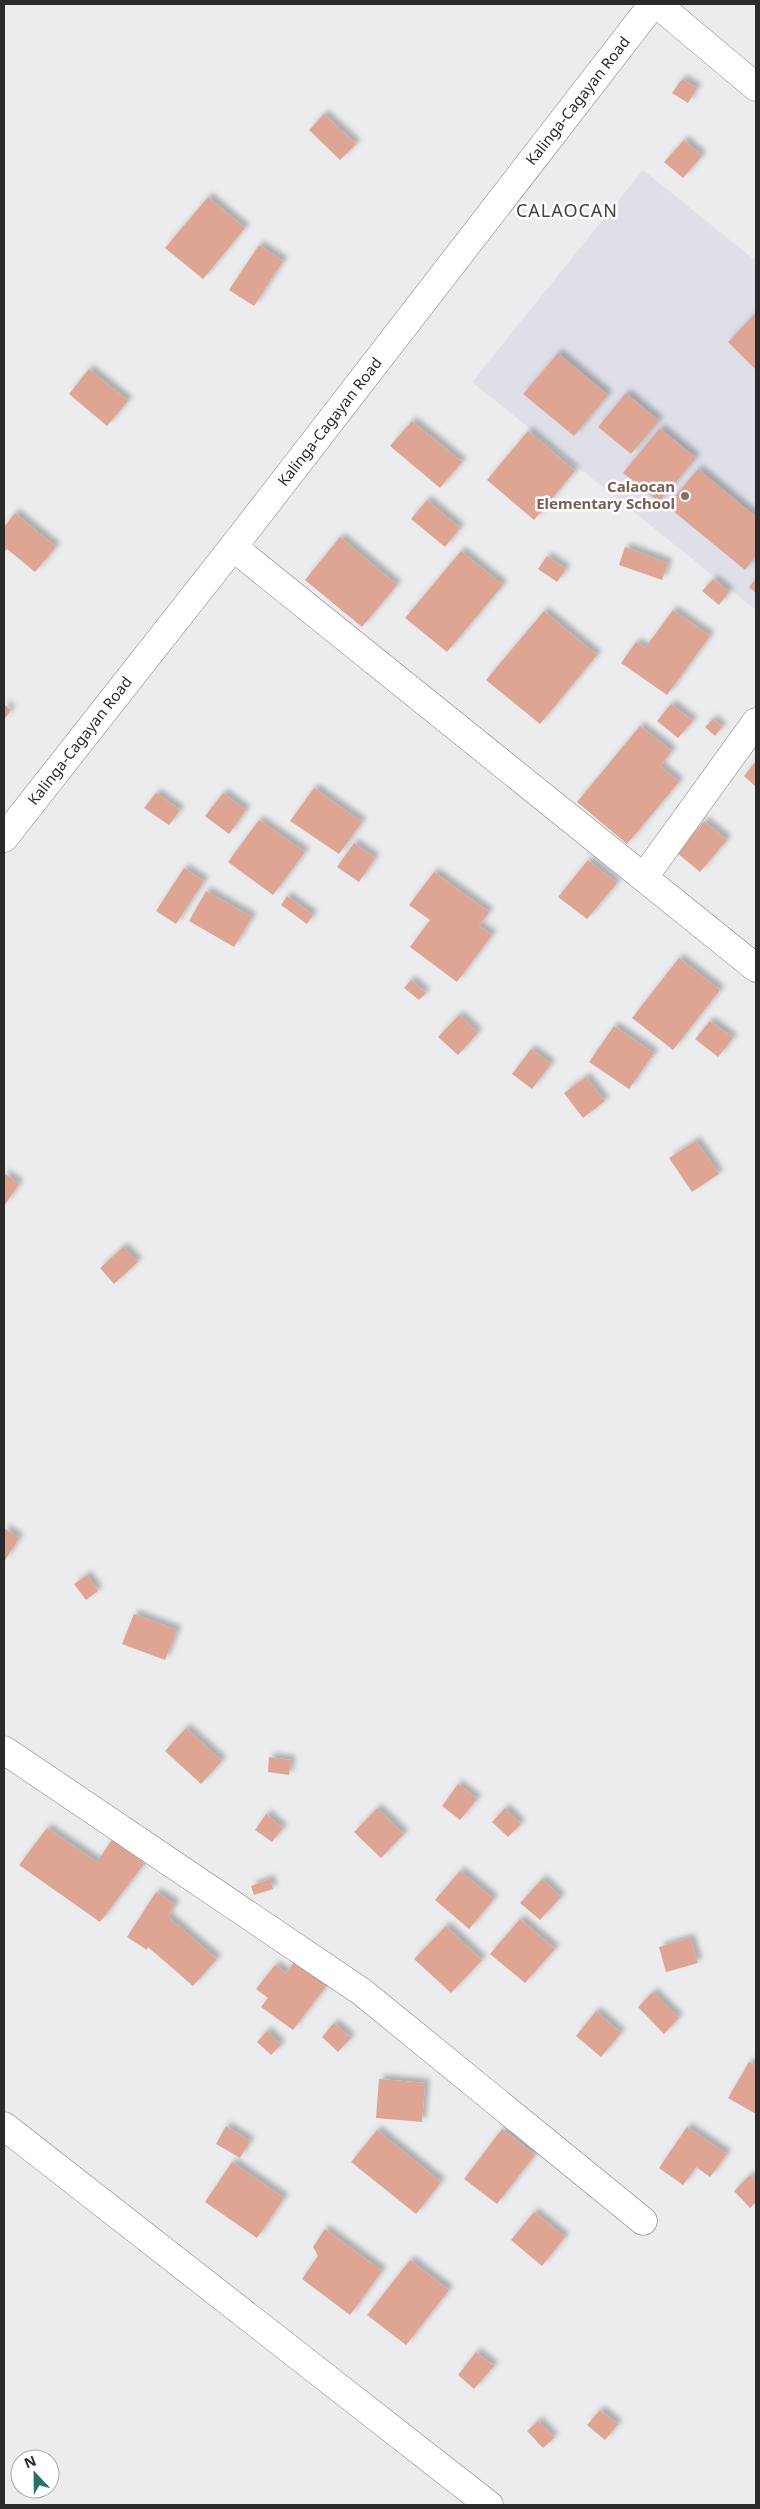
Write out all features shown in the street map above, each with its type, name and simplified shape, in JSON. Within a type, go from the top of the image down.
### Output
[{"type":"main road","points":[[655,4],[756,87]]},
{"type":"main road","name":"Kalinga-Cagayan Road","points":[[4,838],[655,4]]},
{"type":"main road","points":[[232,548],[756,968]]},
{"type":"main road","points":[[644,877],[756,722]]},
{"type":"main road","points":[[4,1750],[362,1992],[643,2221]]},
{"type":"main road","points":[[4,2126],[489,2505]]},
{"type":"shaded area","name":"Calaocan Elementary School","points":[[643,170],[756,261],[756,610],[472,382]]},
{"type":"building","points":[[682,79],[697,88],[688,103],[672,93]]},
{"type":"building","points":[[324,114],[356,144],[340,160],[309,130]]},
{"type":"building","points":[[684,140],[702,156],[683,178],[664,162]]},
{"type":"building","points":[[208,197],[245,228],[203,279],[165,248]]},
{"type":"building","points":[[259,245],[283,261],[254,306],[229,290]]},
{"type":"building","points":[[756,313],[756,370],[728,342]]},
{"type":"building","points":[[558,353],[608,395],[574,436],[523,394]]},
{"type":"building","points":[[89,369],[128,401],[107,426],[69,394]]},
{"type":"building","points":[[626,393],[659,421],[631,454],[598,427]]},
{"type":"building","points":[[412,421],[462,462],[440,488],[390,446]]},
{"type":"building","points":[[660,428],[696,458],[659,502],[623,473]]},
{"type":"building","points":[[528,431],[575,471],[534,520],[487,480]]},
{"type":"building","points":[[698,469],[756,517],[756,556],[745,570],[667,506]]},
{"type":"building","points":[[427,500],[460,528],[445,547],[411,519]]},
{"type":"building","points":[[15,513],[56,547],[35,572],[7,549],[4,552],[4,527]]},
{"type":"building","points":[[340,537],[397,585],[362,627],[305,580]]},
{"type":"building","points":[[625,547],[668,563],[662,580],[619,565]]},
{"type":"building","points":[[461,551],[503,585],[447,652],[405,618]]},
{"type":"building","points":[[547,556],[566,569],[557,582],[538,569]]},
{"type":"building","points":[[713,579],[729,592],[719,605],[702,591]]},
{"type":"building","points":[[756,579],[756,593],[749,587]]},
{"type":"building","points":[[673,610],[710,636],[667,695],[621,663],[636,642],[645,648]]},
{"type":"building","points":[[544,611],[597,655],[540,724],[486,680]]},
{"type":"building","points":[[4,704],[11,710],[4,720]]},
{"type":"building","points":[[671,704],[693,721],[678,738],[657,721]]},
{"type":"building","points":[[713,719],[722,727],[715,736],[705,727]]},
{"type":"building","points":[[640,726],[672,751],[660,766],[679,782],[627,844],[577,802]]},
{"type":"building","points":[[756,761],[756,787],[744,776]]},
{"type":"building","points":[[314,788],[362,822],[339,854],[290,821]]},
{"type":"building","points":[[156,793],[180,810],[169,825],[144,808]]},
{"type":"building","points":[[223,793],[246,810],[229,834],[205,816]]},
{"type":"building","points":[[259,820],[305,852],[273,895],[228,862]]},
{"type":"building","points":[[704,821],[727,840],[700,872],[677,853]]},
{"type":"building","points":[[354,843],[375,858],[359,882],[337,867]]},
{"type":"building","points":[[588,860],[617,883],[587,919],[558,897]]},
{"type":"building","points":[[184,868],[204,881],[176,924],[156,911]]},
{"type":"building","points":[[434,872],[489,912],[479,926],[492,935],[457,982],[410,947],[430,920],[409,905]]},
{"type":"building","points":[[206,891],[252,917],[234,947],[189,921]]},
{"type":"building","points":[[287,896],[313,915],[307,924],[281,905]]},
{"type":"building","points":[[679,958],[720,990],[673,1050],[632,1018]]},
{"type":"building","points":[[411,980],[426,993],[419,1000],[404,988]]},
{"type":"building","points":[[459,1015],[478,1033],[458,1055],[438,1037]]},
{"type":"building","points":[[710,1021],[733,1038],[718,1057],[695,1039]]},
{"type":"building","points":[[614,1026],[654,1053],[629,1089],[589,1062]]},
{"type":"building","points":[[531,1049],[551,1064],[532,1089],[512,1074]]},
{"type":"building","points":[[586,1077],[605,1101],[583,1118],[564,1093]]},
{"type":"building","points":[[696,1141],[719,1174],[692,1192],[669,1158]]},
{"type":"building","points":[[4,1173],[19,1184],[4,1206]]},
{"type":"building","points":[[123,1247],[138,1262],[114,1284],[100,1268]]},
{"type":"building","points":[[4,1528],[19,1538],[4,1562]]},
{"type":"building","points":[[87,1575],[98,1591],[86,1600],[74,1584]]},
{"type":"building","points":[[134,1614],[177,1630],[165,1660],[122,1644]]},
{"type":"building","points":[[186,1728],[222,1761],[201,1784],[165,1751]]},
{"type":"building","points":[[269,1757],[291,1760],[289,1775],[268,1772]]},
{"type":"building","points":[[458,1784],[477,1799],[460,1820],[442,1806]]},
{"type":"building","points":[[377,1808],[404,1834],[381,1858],[354,1832]]},
{"type":"building","points":[[505,1808],[521,1824],[508,1837],[492,1822]]},
{"type":"building","points":[[266,1814],[283,1828],[272,1842],[255,1830]]},
{"type":"building","points":[[47,1828],[97,1862],[113,1838],[144,1864],[100,1922],[19,1865]]},
{"type":"building","points":[[460,1871],[494,1899],[469,1929],[435,1900]]},
{"type":"building","points":[[270,1879],[273,1889],[254,1895],[251,1886]]},
{"type":"building","points":[[542,1879],[561,1897],[540,1920],[520,1903]]},
{"type":"building","points":[[156,1892],[175,1904],[168,1917],[217,1959],[193,1986],[148,1947],[147,1950],[127,1937]]},
{"type":"building","points":[[520,1919],[555,1949],[525,1983],[490,1954]]},
{"type":"building","points":[[446,1926],[482,1960],[451,1993],[414,1959]]},
{"type":"building","points":[[690,1938],[698,1963],[666,1972],[659,1947]]},
{"type":"building","points":[[295,1961],[327,1985],[293,2030],[261,2007],[268,1998],[256,1989],[275,1965],[286,1973]]},
{"type":"building","points":[[653,1992],[679,2018],[664,2034],[638,2007]]},
{"type":"building","points":[[596,2011],[621,2033],[601,2057],[576,2036]]},
{"type":"building","points":[[334,2023],[351,2038],[338,2052],[322,2037]]},
{"type":"building","points":[[267,2031],[281,2045],[271,2055],[257,2042]]},
{"type":"building","points":[[749,2062],[756,2066],[756,2114],[728,2098]]},
{"type":"building","points":[[379,2079],[425,2083],[422,2122],[376,2118]]},
{"type":"building","points":[[226,2126],[250,2141],[240,2158],[216,2144]]},
{"type":"building","points":[[687,2127],[727,2154],[710,2177],[696,2167],[683,2185],[659,2168]]},
{"type":"building","points":[[502,2129],[535,2155],[497,2204],[464,2179]]},
{"type":"building","points":[[377,2130],[441,2182],[416,2214],[351,2162]]},
{"type":"building","points":[[232,2162],[284,2198],[257,2238],[205,2202]]},
{"type":"building","points":[[750,2175],[756,2182],[756,2202],[750,2208],[734,2191]]},
{"type":"building","points":[[534,2212],[565,2237],[542,2266],[511,2240]]},
{"type":"building","points":[[325,2229],[382,2271],[350,2315],[302,2279],[318,2256],[313,2247]]},
{"type":"building","points":[[410,2260],[449,2290],[406,2345],[367,2315]]},
{"type":"building","points":[[476,2352],[494,2366],[474,2389],[458,2375]]},
{"type":"building","points":[[600,2410],[618,2424],[605,2440],[587,2425]]},
{"type":"building","points":[[538,2421],[554,2438],[543,2448],[527,2431]]},
{"type":"place","name":"Calaocan Elementary School","points":[[685,496]]},
{"type":"district","name":"CALAOCAN","points":[[567,211]]}]
